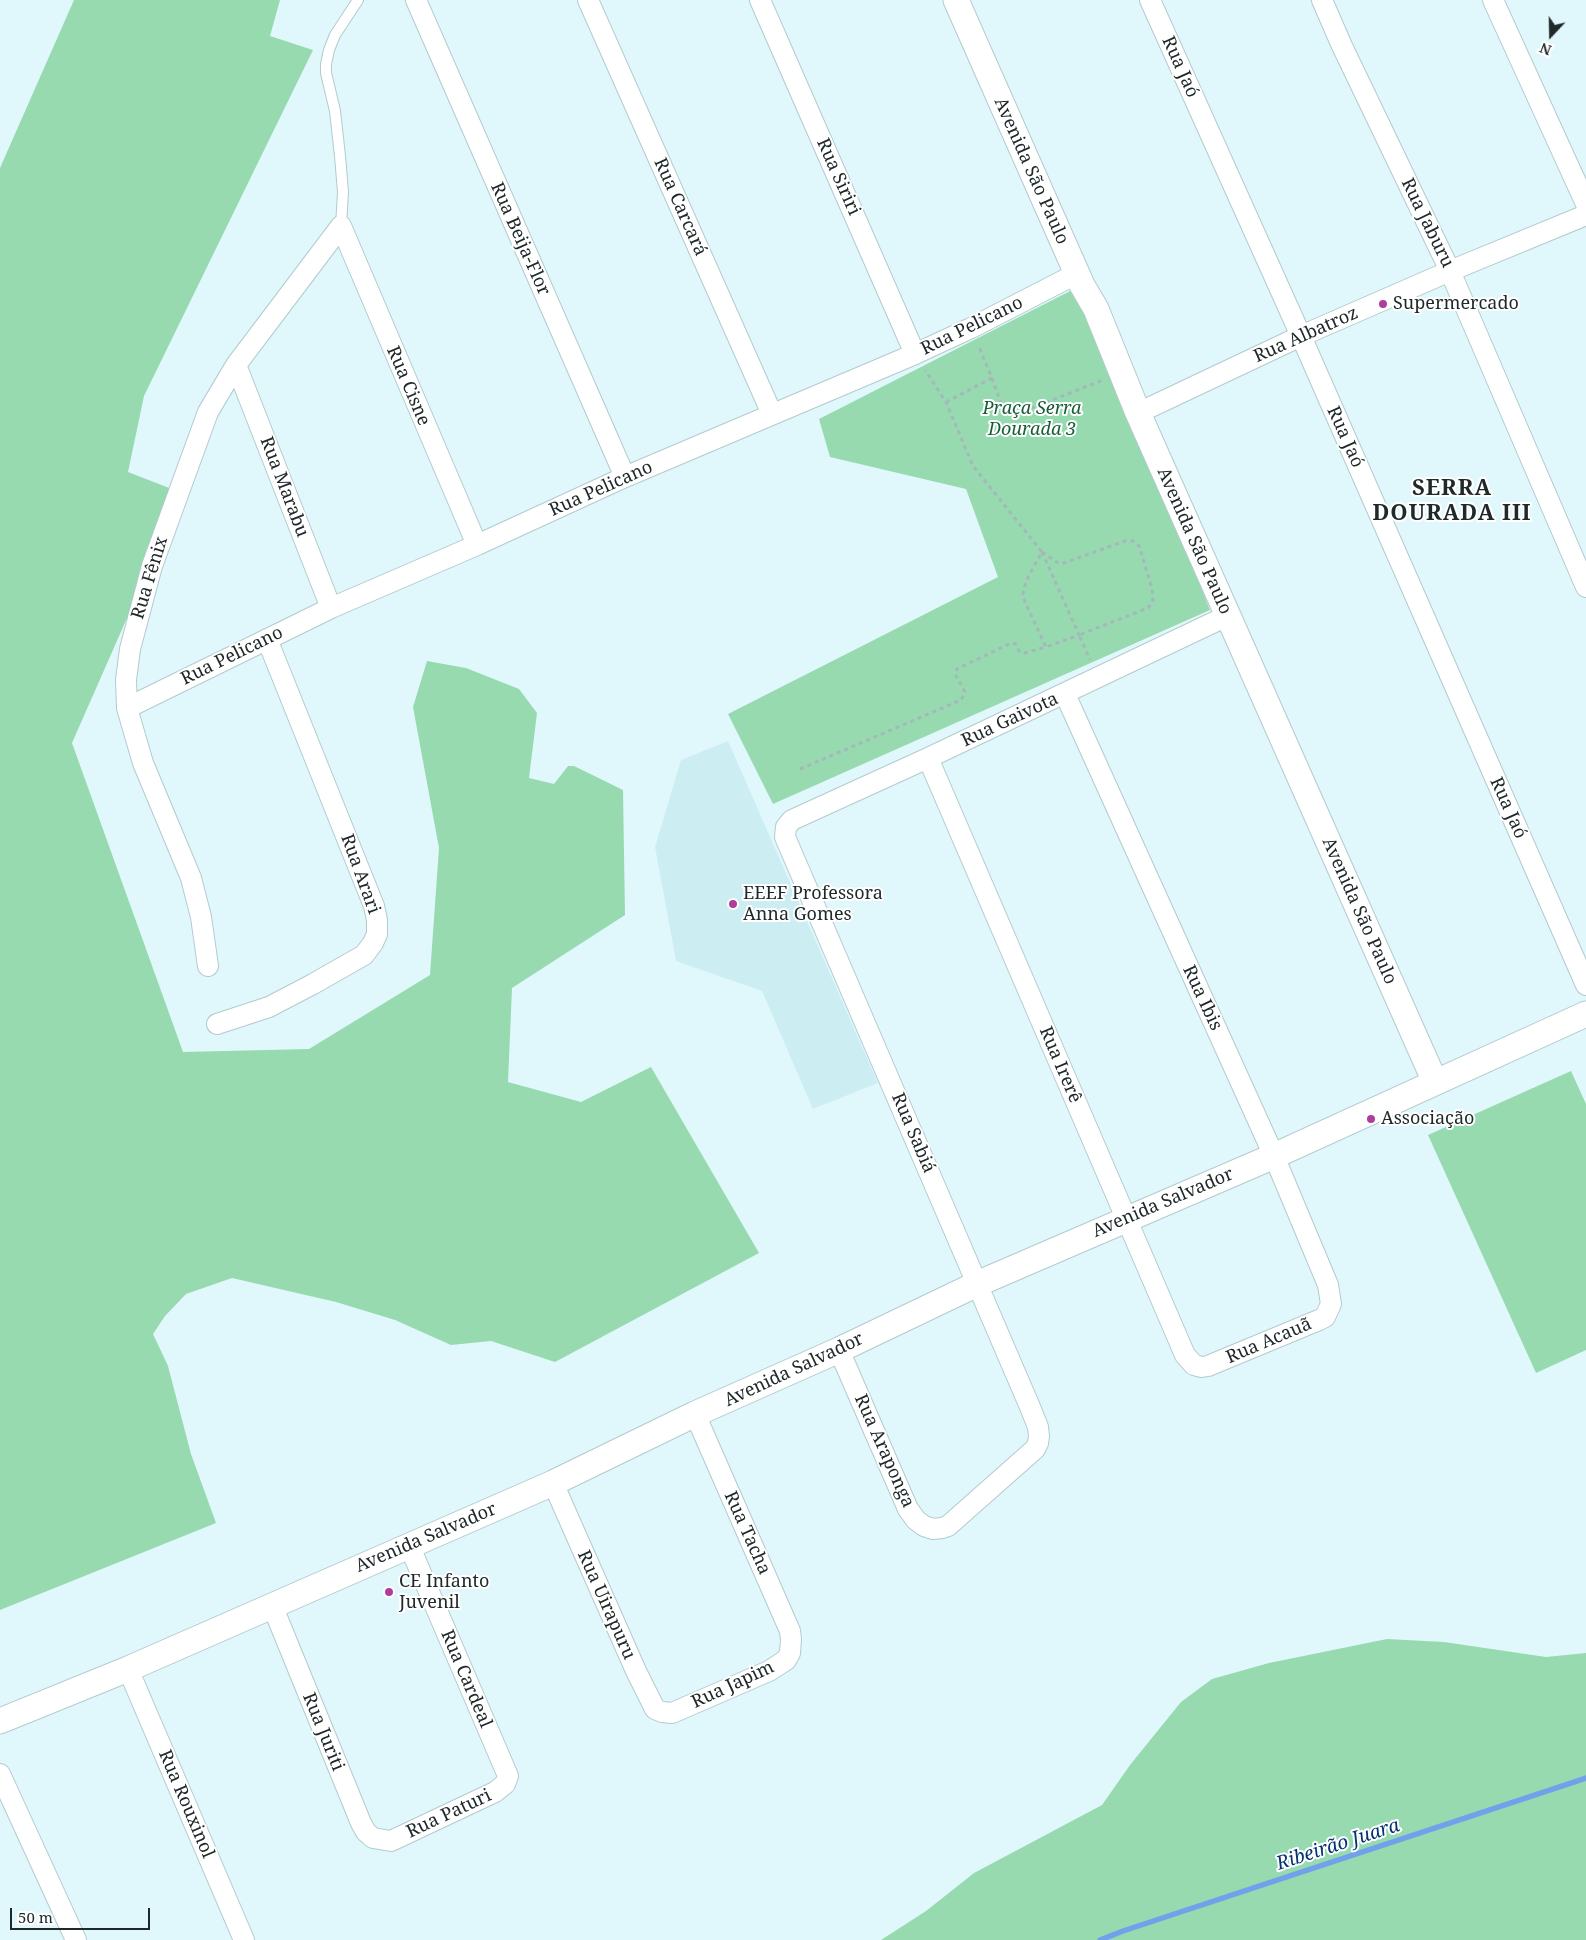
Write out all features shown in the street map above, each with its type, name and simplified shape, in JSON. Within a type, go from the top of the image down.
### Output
[{"type":"street","name":"Rua Beija-Flor","points":[[416,0],[625,477]]},
{"type":"street","name":"Rua Carcará","points":[[588,0],[772,414]]},
{"type":"street","name":"Rua Siriri","points":[[760,0],[915,354]]},
{"type":"street","name":"Avenida São Paulo","points":[[956,0],[1076,274],[1096,309],[1138,413],[1435,1082]]},
{"type":"street","name":"Rua Jaó","points":[[1150,0],[1301,336],[1586,985]]},
{"type":"street","name":"Rua Jaburu","points":[[1322,0],[1346,55],[1450,271],[1586,587]]},
{"type":"street","points":[[1493,0],[1586,204]]},
{"type":"street","name":"Rua Albatroz","points":[[1138,413],[1301,336],[1450,271],[1586,215]]},
{"type":"street","name":"Rua Fênix","points":[[208,966],[201,917],[191,878],[143,763],[127,708],[126,680],[130,649],[152,566],[208,412],[236,365],[341,226]]},
{"type":"street","name":"Rua Cisne","points":[[341,226],[477,545]]},
{"type":"street","name":"Rua Pelicano","points":[[127,708],[331,608],[477,545],[625,477],[915,354],[971,328],[1076,274]]},
{"type":"street","name":"Rua Marabu","points":[[236,365],[331,608]]},
{"type":"street","name":"Rua Gaivota","points":[[792,820],[1065,694],[1228,616]]},
{"type":"street","name":"Rua Arari","points":[[217,1024],[269,1007],[321,980],[364,955],[377,934],[374,906],[267,639]]},
{"type":"street","name":"Rua Ibis","points":[[1065,694],[1274,1156],[1328,1285],[1331,1304]]},
{"type":"street","name":"Rua Irerê","points":[[928,758],[1176,1337],[1188,1359],[1198,1367]]},
{"type":"street","name":"Rua Sabiá","points":[[792,820],[786,827],[785,837],[1038,1427],[1039,1436],[1035,1449],[948,1526]]},
{"type":"street","name":"Avenida Salvador","points":[[0,1721],[128,1669],[553,1483],[695,1414],[839,1350],[977,1284],[1126,1218],[1274,1156],[1586,1014]]},
{"type":"street","name":"Rua Acauã","points":[[1198,1367],[1208,1366],[1319,1320],[1325,1317],[1331,1304]]},
{"type":"street","name":"Rua Araponga","points":[[839,1350],[908,1509],[916,1520],[924,1526],[933,1529],[948,1526]]},
{"type":"street","name":"Rua Tacha","points":[[695,1414],[790,1631],[792,1639],[790,1652]]},
{"type":"street","name":"Rua Uirapuru","points":[[553,1483],[602,1596],[653,1705],[658,1711],[672,1713]]},
{"type":"street","name":"Rua Cardeal","points":[[409,1545],[507,1772],[508,1776],[505,1784]]},
{"type":"street","name":"Rua Juriti","points":[[272,1605],[361,1823],[366,1832],[373,1838],[391,1840]]},
{"type":"street","name":"Rua Japim","points":[[672,1713],[769,1671],[786,1660],[790,1652]]},
{"type":"street","name":"Rua Rouxinol","points":[[128,1669],[244,1940]]},
{"type":"street","points":[[0,1774],[76,1940]]},
{"type":"street","name":"Rua Paturi","points":[[391,1840],[495,1792],[505,1784]]},
{"type":"lane","points":[[341,226],[343,192],[340,156],[335,111],[326,73],[326,64],[335,35],[358,0]]},
{"type":"path","points":[[971,328],[1003,409],[1008,414],[1014,415],[1122,373]]},
{"type":"path","points":[[800,769],[960,700],[965,692],[955,674],[957,669],[1011,643],[1016,644],[1019,650],[1024,653],[1046,647],[1148,608],[1152,603],[1152,588],[1139,546],[1133,541],[1125,541],[1061,564],[1055,562],[1042,552],[973,466],[946,402],[915,354]]},
{"type":"path","points":[[946,402],[992,378]]},
{"type":"path","points":[[1042,552],[1099,678]]},
{"type":"path","points":[[1042,552],[1026,581],[1024,594],[1025,602],[1046,647]]},
{"type":"shaded area","name":"EEEF Professora Anna Gomes","points":[[728,741],[878,1083],[813,1109],[762,991],[676,961],[655,847],[681,760]]},
{"type":"green space","points":[[74,0],[280,0],[270,36],[313,50],[144,396],[128,472],[182,493],[72,743],[183,1052],[309,1049],[430,975],[439,848],[413,707],[427,661],[466,668],[519,689],[537,713],[529,778],[554,784],[568,766],[574,766],[623,790],[625,915],[512,988],[508,1082],[581,1102],[651,1067],[759,1253],[555,1362],[491,1341],[451,1345],[395,1320],[336,1302],[232,1278],[186,1294],[165,1316],[153,1334],[168,1366],[191,1454],[216,1523],[0,1610],[0,168]]},
{"type":"green space","name":"Praça Serra Dourada 3","points":[[1082,285],[1210,610],[773,804],[728,714],[998,577],[966,489],[830,457],[819,419]]},
{"type":"green space","points":[[1571,1071],[1586,1104],[1586,1350],[1536,1373],[1428,1135]]},
{"type":"green space","points":[[1387,1639],[1444,1642],[1546,1657],[1586,1653],[1586,1940],[881,1940],[926,1911],[974,1873],[1102,1805],[1130,1765],[1181,1702],[1212,1679],[1269,1663]]},
{"type":"waterway","name":"Ribeirão Juara","points":[[1100,1940],[1586,1778]]},
{"type":"place","name":"Supermercado","points":[[1383,304]]},
{"type":"place","name":"EEEF Professora Anna Gomes","points":[[733,904]]},
{"type":"place","name":"Associação","points":[[1371,1119]]},
{"type":"place","name":"CE Infanto Juvenil","points":[[389,1592]]},
{"type":"district","name":"SERRA DOURADA III","points":[[1452,502]]}]
